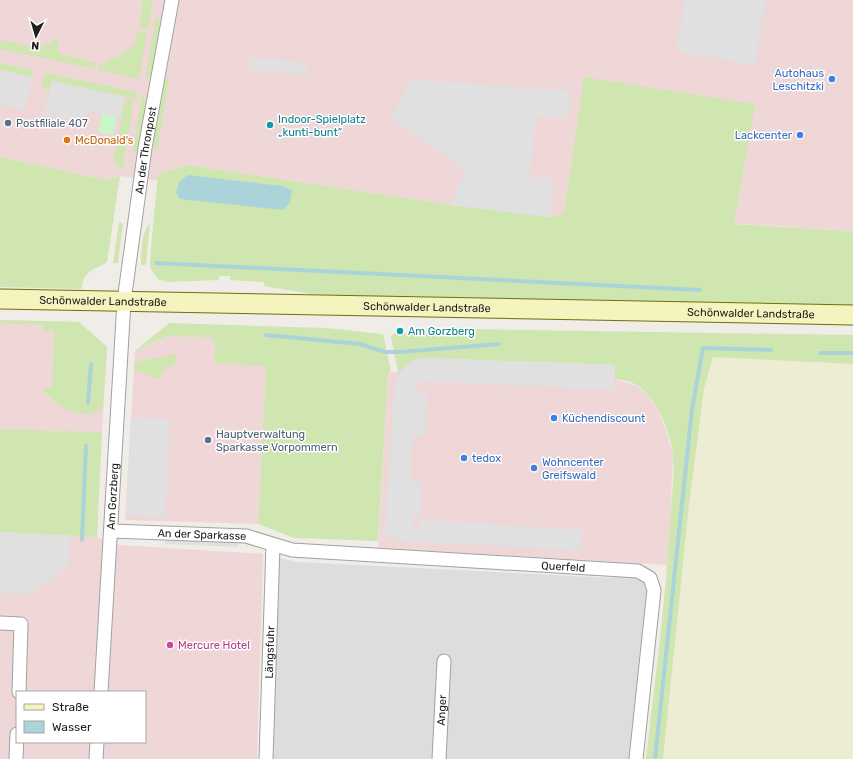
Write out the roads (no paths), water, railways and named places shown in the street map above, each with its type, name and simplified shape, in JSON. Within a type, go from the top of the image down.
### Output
[{"type":"main road","name":"Schönwalder Landstraße","points":[[0,299],[853,315]]},
{"type":"street","name":"An der Thronpost","points":[[124,301],[145,148],[172,0]]},
{"type":"street","name":"Am Gorzberg","points":[[101,691],[124,301]]},
{"type":"street","name":"An der Sparkasse","points":[[111,532],[246,536],[292,550]]},
{"type":"street","name":"Längsfuhr","points":[[266,759],[273,545]]},
{"type":"street","name":"Querfeld","points":[[292,550],[638,571],[650,578],[654,590],[636,759]]},
{"type":"street","points":[[0,622],[21,624],[18,691]]},
{"type":"street","name":"Anger","points":[[439,759],[444,661]]},
{"type":"street","points":[[16,759],[17,743]]},
{"type":"street","points":[[96,759],[98,743]]},
{"type":"water","points":[[188,175],[282,186],[292,190],[290,202],[283,210],[180,199],[176,192],[180,181]]},
{"type":"waterway","points":[[156,263],[700,290]]},
{"type":"waterway","points":[[266,335],[360,344],[385,352],[499,344]]},
{"type":"waterway","points":[[655,759],[692,409],[703,348],[771,350]]},
{"type":"waterway","points":[[820,353],[853,353]]},
{"type":"waterway","points":[[88,403],[91,364]]},
{"type":"waterway","points":[[82,540],[86,446]]},
{"type":"place","name":"Autohaus Leschitzki","points":[[832,79]]},
{"type":"place","name":"Postfiliale 407","points":[[8,123]]},
{"type":"place","name":"Indoor-Spielplatz „kunti-bunt“","points":[[270,125]]},
{"type":"place","name":"Lackcenter","points":[[800,135]]},
{"type":"place","name":"McDonald's","points":[[67,140]]},
{"type":"place","name":"Am Gorzberg","points":[[400,331]]},
{"type":"place","name":"Küchendiscount","points":[[554,418]]},
{"type":"place","name":"Hauptverwaltung Sparkasse Vorpommern","points":[[208,440]]},
{"type":"place","name":"tedox","points":[[464,458]]},
{"type":"place","name":"Wohncenter Greifswald","points":[[534,468]]},
{"type":"place","name":"Mercure Hotel","points":[[170,645]]}]
